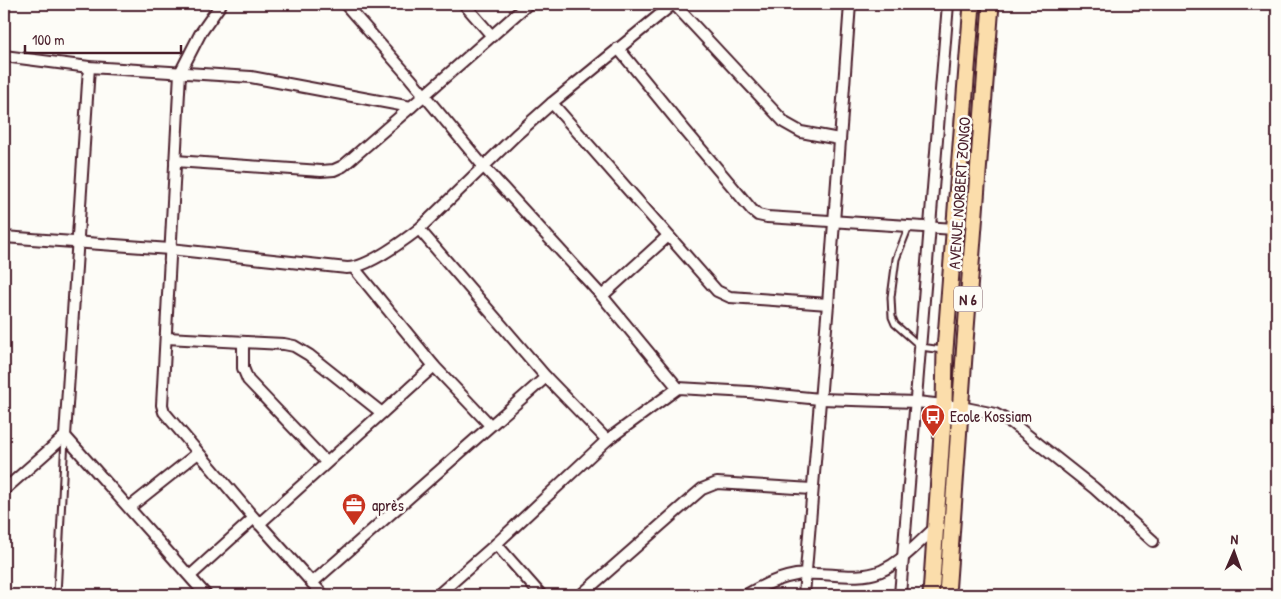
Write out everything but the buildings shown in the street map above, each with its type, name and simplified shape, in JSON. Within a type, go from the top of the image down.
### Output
[{"type":"main road","name":"AVENUE NORBERT ZONGO","points":[[931,595],[944,405],[945,350],[972,4]]},
{"type":"main road","name":"AVENUE NORBERT ZONGO","points":[[947,595],[991,4]]},
{"type":"street","points":[[221,4],[200,34],[180,73],[162,408],[256,521],[323,595]]},
{"type":"street","points":[[345,4],[484,166],[602,296],[678,388]]},
{"type":"street","points":[[464,4],[492,36]]},
{"type":"street","points":[[175,161],[321,171],[334,170],[343,166],[528,4]]},
{"type":"street","points":[[4,236],[170,249],[354,268],[388,250],[419,229],[552,103],[674,4],[785,123],[802,132],[839,139]]},
{"type":"street","points":[[804,595],[850,4]]},
{"type":"street","points":[[900,595],[948,4]]},
{"type":"street","points":[[618,48],[755,213],[767,217],[954,229]]},
{"type":"street","points":[[4,56],[89,67],[251,77],[411,107]]},
{"type":"street","points":[[4,490],[65,436],[89,67]]},
{"type":"street","points":[[552,103],[712,286],[725,296],[828,304]]},
{"type":"street","points":[[419,229],[546,377],[607,440]]},
{"type":"street","points":[[602,296],[668,236]]},
{"type":"street","points":[[354,268],[434,366],[490,425]]},
{"type":"street","points":[[166,338],[284,344],[300,349],[382,413]]},
{"type":"street","points":[[243,343],[243,368],[248,380],[326,462]]},
{"type":"street","points":[[190,576],[326,462],[434,366]]},
{"type":"street","points":[[312,583],[546,377]]},
{"type":"street","points":[[438,595],[496,544],[607,440],[678,388],[820,399],[917,402],[961,407],[995,414],[1012,423],[1094,488],[1152,541]]},
{"type":"street","points":[[65,436],[130,507],[206,595]]},
{"type":"street","points":[[130,507],[198,453]]},
{"type":"street","points":[[581,595],[695,495],[710,485],[726,483],[812,489]]},
{"type":"street","points":[[750,594],[776,580],[797,574],[861,575],[880,571],[903,559],[935,528]]},
{"type":"street","points":[[496,544],[541,595]]},
{"type":"lane","points":[[909,226],[896,259],[891,297],[892,317],[895,324],[921,347],[945,350]]},
{"type":"lane","points":[[57,595],[65,436]]},
{"type":"place","name":"Ecole Kossiam","points":[[933,437]]},
{"type":"place","name":"après","points":[[354,526]]}]
